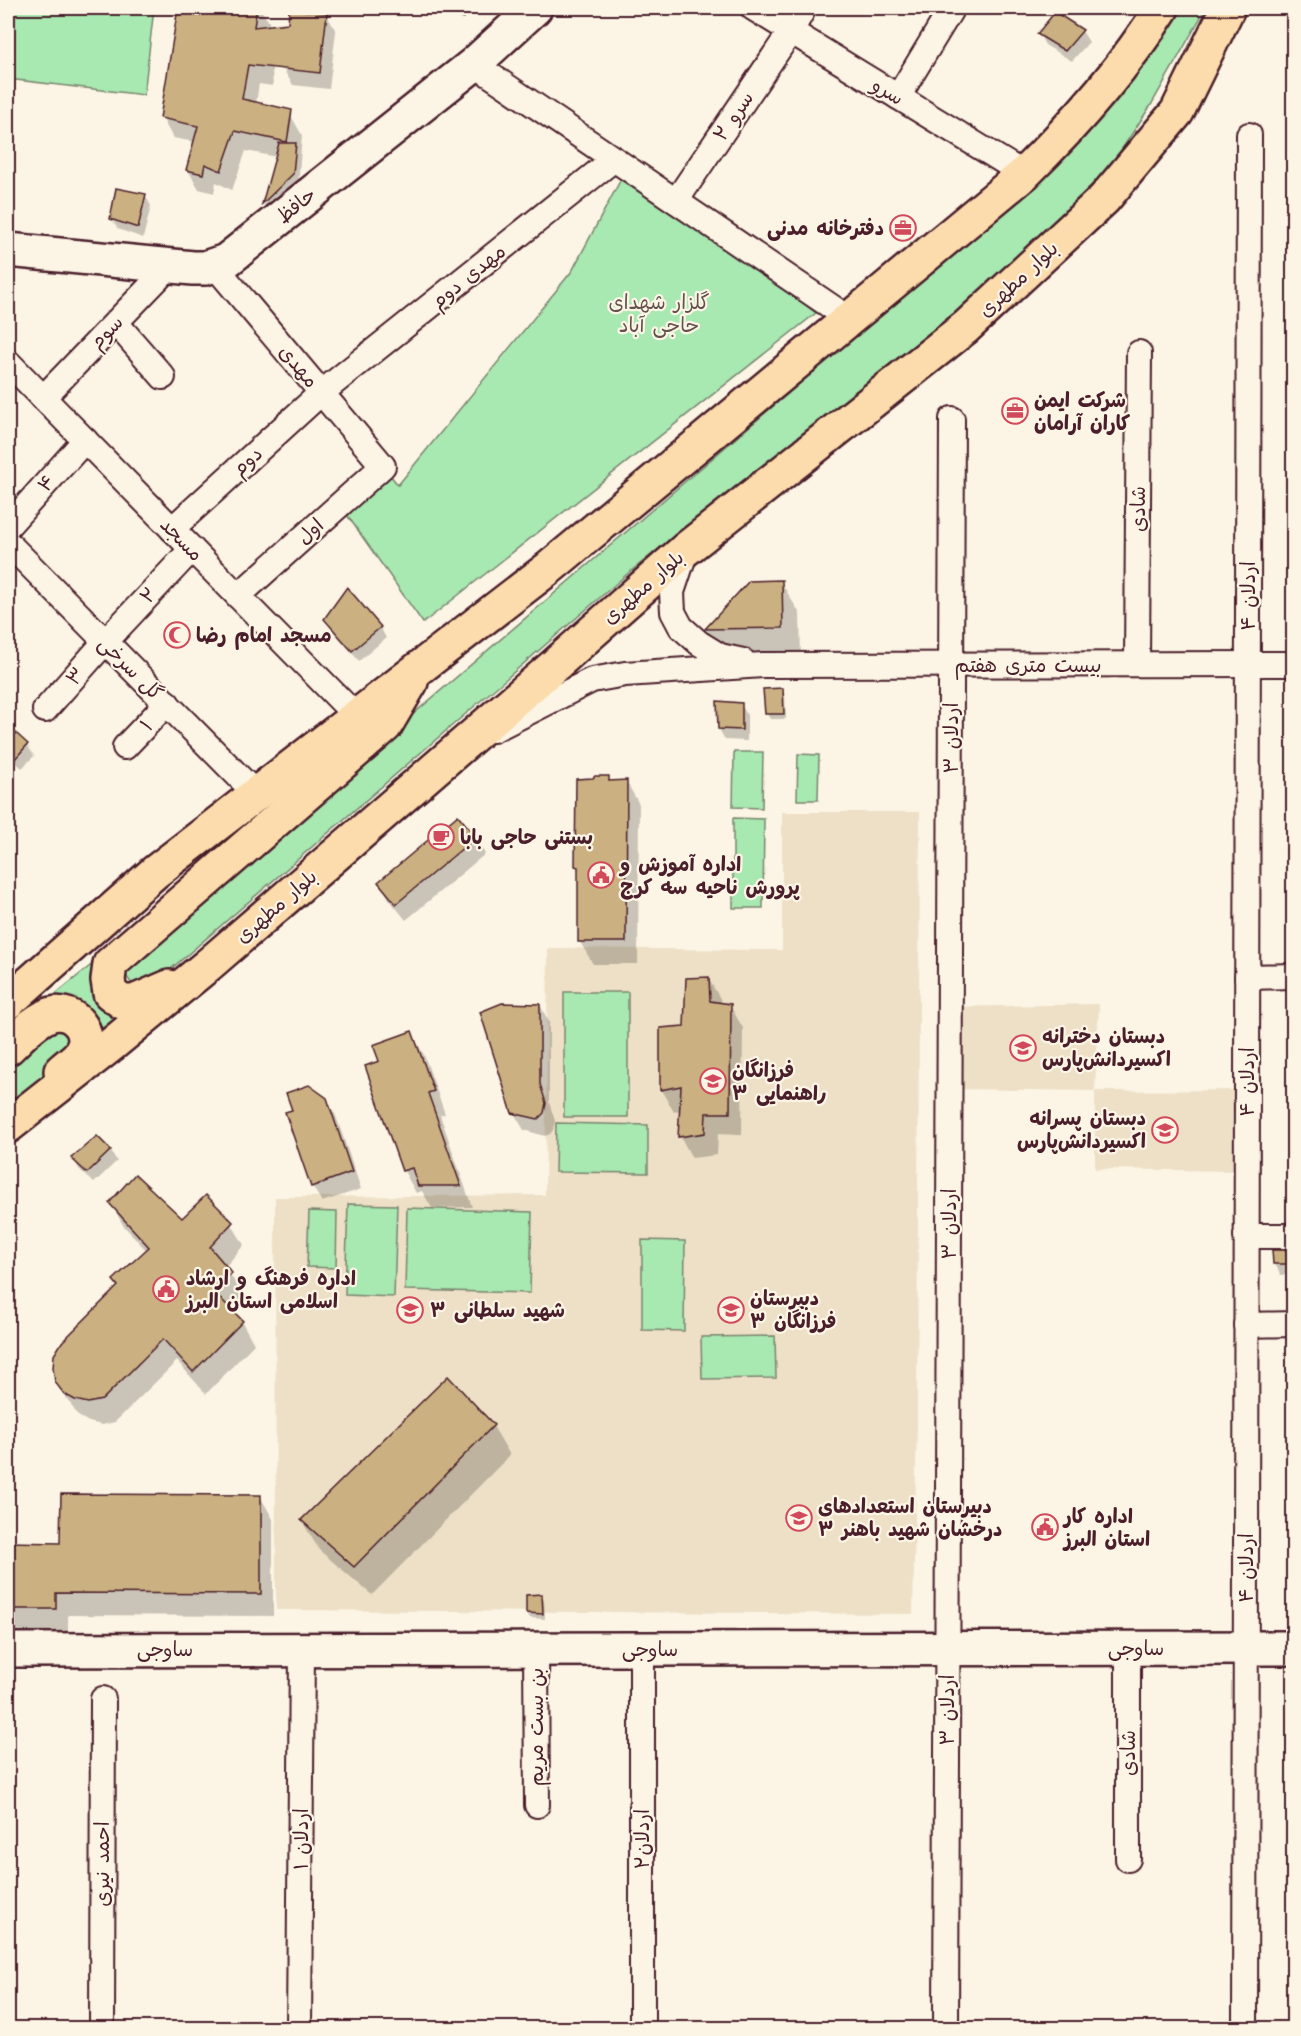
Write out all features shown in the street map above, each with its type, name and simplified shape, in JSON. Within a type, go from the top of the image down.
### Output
[{"type":"main road","points":[[8,1002],[155,872],[549,568],[1024,174],[1057,142],[1139,44],[1162,8]]},
{"type":"main road","name":"بلوار مطهری","points":[[8,1126],[208,965],[687,549],[966,327],[1104,199],[1177,112],[1228,8]]},
{"type":"main road","points":[[1177,112],[1248,8]]},
{"type":"main road","points":[[208,965],[158,994],[134,1002],[122,1002],[110,993],[108,980],[110,964],[385,726],[419,668]]},
{"type":"main road","points":[[8,1048],[39,1021],[54,1014],[72,1017],[82,1024],[86,1040],[81,1052],[22,1104],[8,1126]]},
{"type":"street","name":"حافظ","points":[[215,266],[226,261],[474,64],[535,8]]},
{"type":"street","name":"سرو","points":[[753,8],[1024,174]]},
{"type":"street","name":"سرو ۲","points":[[676,201],[791,31],[804,8]]},
{"type":"street","points":[[898,97],[952,8]]},
{"type":"street","points":[[474,64],[848,318]]},
{"type":"street","name":"اردلان ۴","points":[[1245,2028],[1249,135]]},
{"type":"street","name":"مهدی دوم","points":[[321,393],[614,159]]},
{"type":"street","points":[[8,250],[169,267],[215,266]]},
{"type":"street","name":"مهدی","points":[[215,266],[383,466]]},
{"type":"street","name":"سوم","points":[[43,398],[169,267]]},
{"type":"street","points":[[116,323],[163,377]]},
{"type":"street","name":"شادی","points":[[1137,664],[1139,353]]},
{"type":"street","name":"مسجد","points":[[8,362],[357,717]]},
{"type":"street","name":"دوم","points":[[172,529],[321,393]]},
{"type":"street","name":"اردلان ۳","points":[[946,2028],[952,418]]},
{"type":"street","name":"۴","points":[[8,526],[85,440]]},
{"type":"street","name":"اول","points":[[238,597],[383,466]]},
{"type":"street","name":"گل سرخی","points":[[8,543],[255,793]]},
{"type":"street","name":"۲","points":[[105,642],[192,549]]},
{"type":"street","points":[[687,549],[672,592],[673,612],[681,627],[699,643],[720,656],[763,665]]},
{"type":"street","name":"۳","points":[[45,710],[105,642]]},
{"type":"street","name":"بیست متری هفتم","points":[[763,665],[1293,664]]},
{"type":"street","points":[[460,747],[592,681],[625,674],[763,665]]},
{"type":"street","name":"۱","points":[[125,747],[167,703]]},
{"type":"street","points":[[1247,976],[1293,976]]},
{"type":"street","points":[[1246,1236],[1293,1236]]},
{"type":"street","points":[[1246,1325],[1293,1324]]},
{"type":"street","name":"شادی","points":[[1128,1648],[1128,1859]]},
{"type":"street","name":"ساوجی","points":[[8,1650],[1293,1648]]},
{"type":"street","name":"اردلان ۱","points":[[299,2028],[302,1649]]},
{"type":"street","name":"بن بست مریم","points":[[536,1649],[537,1805]]},
{"type":"street","name":"اردلان۲","points":[[642,1649],[642,2028]]},
{"type":"street","name":"احمد نیری","points":[[102,2028],[103,1699]]},
{"type":"shaded area","points":[[782,812],[920,812],[917,1425],[913,1614],[276,1610],[275,1197],[545,1195],[548,948],[782,950]]},
{"type":"shaded area","name":"دبستان دخترانه اکسیردانش‌پارس","points":[[1099,1004],[1095,1091],[950,1089],[950,1007]]},
{"type":"shaded area","name":"دبستان پسرانه اکسیر‌دانش‌پارس","points":[[1235,1090],[1234,1171],[1095,1169],[1095,1091]]},
{"type":"green space","points":[[8,8],[154,8],[144,95],[8,79]]},
{"type":"green space","points":[[378,8],[472,8],[464,18]]},
{"type":"green space","points":[[1178,8],[1206,8],[1151,105],[1110,167],[993,282],[626,575],[164,975],[132,984],[126,976],[127,959],[1062,159],[1125,89]]},
{"type":"green space","name":"گلزار شهدای حاجی آباد","points":[[627,168],[816,313],[423,623],[340,505],[383,466],[398,485],[572,271]]},
{"type":"green space","points":[[734,752],[763,752],[762,808],[733,807]]},
{"type":"green space","points":[[798,754],[819,755],[818,800],[797,800]]},
{"type":"green space","points":[[733,818],[764,819],[763,908],[733,908]]},
{"type":"green space","points":[[101,957],[99,987],[102,1002],[113,1016],[123,1022],[104,1037],[37,1009]]},
{"type":"green space","points":[[564,992],[628,992],[628,1117],[564,1117]]},
{"type":"green space","points":[[54,1028],[68,1035],[67,1052],[36,1086],[8,1109],[8,1069]]},
{"type":"green space","points":[[556,1123],[648,1125],[648,1173],[555,1172]]},
{"type":"green space","points":[[348,1204],[397,1205],[394,1297],[345,1295]]},
{"type":"green space","points":[[407,1208],[532,1212],[530,1293],[405,1290]]},
{"type":"green space","points":[[309,1211],[337,1212],[336,1268],[307,1267]]},
{"type":"green space","points":[[642,1240],[685,1241],[684,1331],[642,1330]]},
{"type":"green space","points":[[775,1336],[776,1378],[702,1379],[701,1337]]},
{"type":"building","points":[[178,8],[257,8],[254,27],[288,23],[289,9],[327,13],[320,73],[248,65],[242,99],[292,110],[287,142],[235,131],[221,171],[205,164],[203,174],[186,170],[198,126],[160,118]]},
{"type":"building","points":[[1055,12],[1083,30],[1065,51],[1037,34]]},
{"type":"building","points":[[279,143],[296,143],[293,174],[262,204]]},
{"type":"building","points":[[116,188],[146,194],[138,228],[110,219]]},
{"type":"building","points":[[782,580],[783,628],[705,629],[749,581]]},
{"type":"building","points":[[347,587],[381,627],[352,651],[324,619]]},
{"type":"building","points":[[783,688],[784,714],[765,714],[763,689]]},
{"type":"building","points":[[717,701],[742,703],[742,730],[718,729]]},
{"type":"building","points":[[8,726],[28,744],[8,767]]},
{"type":"building","points":[[609,776],[609,781],[627,780],[626,942],[578,942],[578,867],[575,866],[576,779]]},
{"type":"building","points":[[458,815],[476,837],[396,904],[378,882]]},
{"type":"building","points":[[709,977],[710,1001],[731,1004],[730,1113],[706,1113],[705,1133],[678,1137],[681,1086],[660,1090],[660,1028],[684,1026],[686,978]]},
{"type":"building","points":[[502,1003],[540,1004],[540,1084],[546,1103],[544,1113],[538,1119],[512,1113],[480,1012]]},
{"type":"building","points":[[412,1031],[434,1091],[428,1093],[461,1186],[418,1186],[412,1168],[402,1171],[365,1066],[379,1061],[373,1045]]},
{"type":"building","points":[[309,1085],[327,1098],[352,1172],[311,1187],[285,1112],[292,1110],[286,1093]]},
{"type":"building","points":[[97,1136],[111,1150],[87,1173],[71,1158]]},
{"type":"building","name":"اداره فرهنگ و ارشاد اسلامی استان البرز","points":[[135,1174],[182,1218],[206,1195],[233,1222],[210,1247],[232,1273],[213,1291],[243,1321],[193,1372],[163,1339],[102,1400],[88,1403],[75,1400],[64,1394],[55,1382],[54,1355],[62,1342],[118,1286],[113,1280],[149,1247],[109,1203]]},
{"type":"building","points":[[1272,1250],[1293,1250],[1293,1264],[1273,1264]]},
{"type":"building","points":[[448,1376],[494,1425],[354,1567],[301,1520]]},
{"type":"building","points":[[61,1494],[261,1495],[261,1594],[56,1593],[56,1609],[8,1609],[8,1542],[60,1543]]},
{"type":"building","points":[[542,1594],[543,1614],[526,1613],[526,1595]]},
{"type":"place","name":"دفترخانه مدنی","points":[[903,228]]},
{"type":"place","name":"شرکت ایمن کاران آرامان","points":[[1015,411]]},
{"type":"place","name":"مسجد امام رضا","points":[[177,635]]},
{"type":"place","name":"بستنی حاجی بابا","points":[[441,837]]},
{"type":"place","name":"اداره آموزش و پرورش ناحیه سه کرج","points":[[601,875]]},
{"type":"place","name":"دبستان دخترانه اکسیردانش‌پارس","points":[[1023,1048]]},
{"type":"place","name":"فرزانگان ۳ راهنمایی","points":[[713,1081]]},
{"type":"place","name":"دبستان پسرانه اکسیر‌دانش‌پارس","points":[[1165,1130]]},
{"type":"place","name":"اداره فرهنگ و ارشاد اسلامی استان البرز","points":[[166,1289]]},
{"type":"place","name":"شهید سلطانی ۳","points":[[410,1310]]},
{"type":"place","name":"دبیرستان فرزانگان ۳","points":[[731,1310]]},
{"type":"place","name":"دبیرستان استعدادهای درخشان شهید باهنر ۳","points":[[799,1518]]},
{"type":"place","name":"اداره کار استان البرز","points":[[1045,1527]]}]
